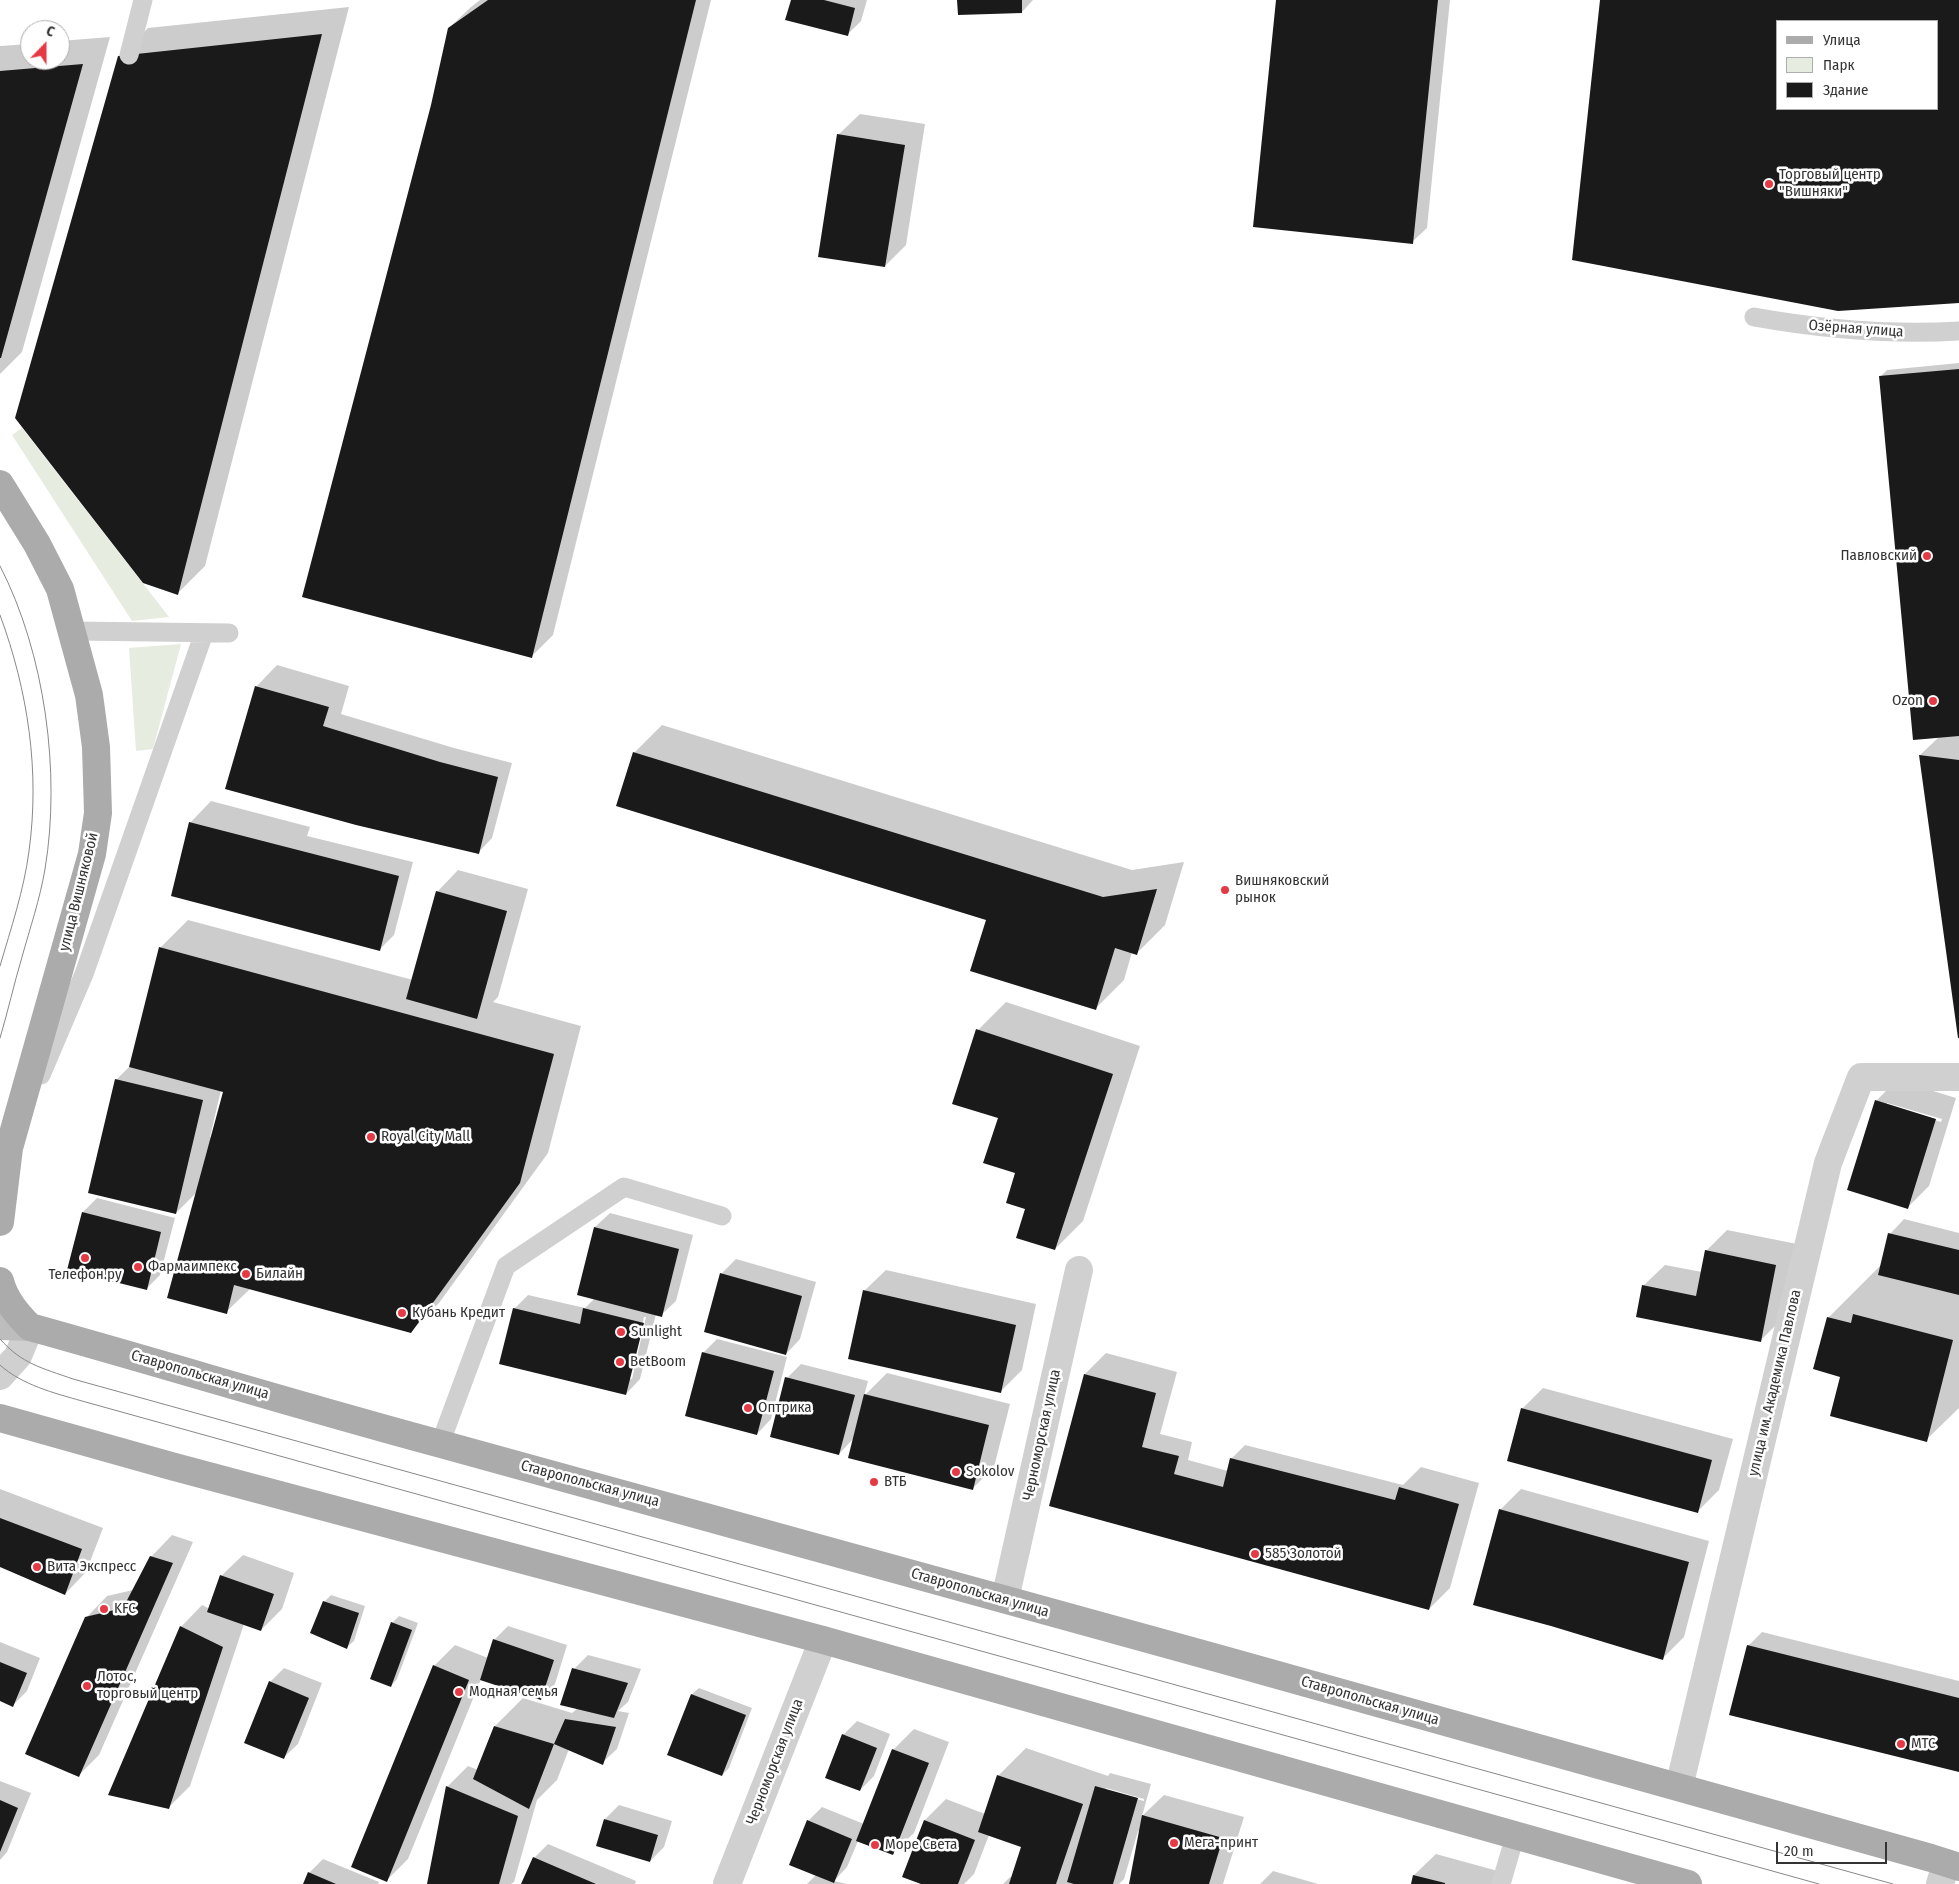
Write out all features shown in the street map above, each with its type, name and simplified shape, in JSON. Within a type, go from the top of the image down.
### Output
[{"type":"main road","name":"улица Вишняковой","points":[[0,484],[37,544],[60,589],[73,631],[89,695],[96,747],[98,812],[92,854],[9,1148],[0,1222]]},
{"type":"main road","points":[[0,1180],[9,1148]]},
{"type":"main road","points":[[0,1281],[2,1291],[13,1309],[30,1328]]},
{"type":"main road","name":"Ставропольская улица","points":[[0,1326],[30,1328],[440,1444],[531,1467],[1679,1787],[1931,1858],[1948,1872]]},
{"type":"main road","points":[[0,1418],[171,1466],[823,1640],[1688,1884]]},
{"type":"street","name":"улица им. Академика Павлова","points":[[1679,1787],[1828,1163],[1861,1077],[1959,1077]]},
{"type":"street","name":"Черноморская улица","points":[[1005,1600],[1079,1270]]},
{"type":"street","points":[[0,1376],[18,1356],[30,1328]]},
{"type":"street","name":"Черноморская улица","points":[[727,1884],[823,1640]]},
{"type":"lane","points":[[129,55],[143,0]]},
{"type":"lane","name":"Озёрная улица","points":[[1754,317],[1804,326],[1924,333],[1959,331]]},
{"type":"lane","points":[[73,631],[229,633]]},
{"type":"lane","points":[[9,1148],[84,974],[204,633]]},
{"type":"lane","points":[[440,1444],[506,1266],[624,1187],[722,1216]]},
{"type":"lane","points":[[1502,1884],[1515,1836]]},
{"type":"green space","points":[[22,428],[169,617],[132,621],[12,435]]},
{"type":"green space","points":[[181,644],[153,749],[136,751],[129,648]]},
{"type":"building","points":[[488,0],[696,0],[532,658],[302,597],[431,105],[448,28]]},
{"type":"building","points":[[791,0],[824,0],[855,8],[848,36],[785,20]]},
{"type":"building","points":[[957,0],[1022,0],[1022,13],[958,15]]},
{"type":"building","points":[[1276,0],[1438,0],[1413,244],[1253,227]]},
{"type":"building","name":"Торговый центр \"Вишняки\"","points":[[1600,0],[1959,0],[1959,303],[1838,311],[1572,260]]},
{"type":"building","points":[[322,34],[178,595],[143,583],[15,418],[118,56]]},
{"type":"building","points":[[83,64],[0,358],[0,71],[70,70],[70,65]]},
{"type":"building","points":[[837,134],[905,145],[885,267],[818,257]]},
{"type":"building","name":"Павловский","points":[[1959,369],[1959,736],[1913,740],[1879,376]]},
{"type":"building","points":[[255,686],[329,707],[323,726],[440,762],[498,777],[479,854],[356,825],[225,789]]},
{"type":"building","points":[[633,752],[1103,897],[1157,889],[1137,955],[1115,948],[1096,1010],[970,971],[986,920],[616,806]]},
{"type":"building","points":[[1919,755],[1959,760],[1959,1038],[1958,1038]]},
{"type":"building","points":[[189,822],[399,876],[380,951],[171,896]]},
{"type":"building","points":[[436,891],[507,911],[477,1019],[406,999]]},
{"type":"building","name":"Royal City Mall","points":[[159,947],[554,1054],[520,1183],[411,1333],[234,1285],[227,1314],[167,1298],[223,1092],[129,1067]]},
{"type":"building","points":[[976,1029],[1113,1074],[1055,1250],[1016,1238],[1025,1209],[1006,1203],[1015,1173],[983,1163],[998,1118],[952,1104]]},
{"type":"building","points":[[115,1079],[203,1100],[176,1214],[88,1193]]},
{"type":"building","points":[[1875,1100],[1936,1119],[1908,1209],[1847,1190]]},
{"type":"building","points":[[82,1212],[161,1232],[147,1290],[67,1270]]},
{"type":"building","points":[[594,1227],[679,1249],[662,1317],[577,1295]]},
{"type":"building","points":[[1888,1233],[1959,1250],[1959,1295],[1878,1275]]},
{"type":"building","points":[[1705,1250],[1776,1265],[1761,1342],[1636,1317],[1642,1285],[1696,1296]]},
{"type":"building","points":[[720,1273],[802,1296],[786,1355],[704,1332]]},
{"type":"building","points":[[863,1290],[1016,1325],[1001,1393],[848,1359]]},
{"type":"building","points":[[513,1308],[580,1324],[583,1308],[644,1323],[626,1395],[499,1364]]},
{"type":"building","points":[[1853,1314],[1953,1340],[1927,1442],[1830,1416],[1840,1377],[1813,1369],[1827,1317],[1851,1323]]},
{"type":"building","points":[[702,1352],[774,1371],[757,1435],[685,1416]]},
{"type":"building","points":[[1084,1374],[1156,1393],[1142,1447],[1179,1456],[1174,1474],[1223,1487],[1230,1458],[1395,1500],[1399,1487],[1459,1504],[1429,1610],[1049,1506]]},
{"type":"building","points":[[785,1377],[855,1395],[839,1455],[770,1437]]},
{"type":"building","points":[[864,1394],[989,1425],[973,1490],[848,1458]]},
{"type":"building","points":[[1521,1408],[1712,1460],[1698,1513],[1507,1461]]},
{"type":"building","points":[[1499,1509],[1689,1562],[1663,1660],[1551,1626],[1473,1605]]},
{"type":"building","points":[[0,1518],[82,1549],[65,1595],[0,1567]]},
{"type":"building","name":"Лотос, торговый центр","points":[[150,1556],[173,1563],[79,1777],[25,1754],[85,1617],[123,1608]]},
{"type":"building","points":[[220,1575],[274,1594],[261,1631],[207,1612]]},
{"type":"building","points":[[323,1601],[359,1613],[347,1649],[310,1633]]},
{"type":"building","points":[[391,1622],[412,1630],[391,1687],[370,1679]]},
{"type":"building","points":[[180,1626],[223,1647],[169,1809],[108,1795]]},
{"type":"building","points":[[493,1639],[554,1660],[541,1700],[480,1680]]},
{"type":"building","points":[[1747,1645],[1959,1698],[1959,1772],[1729,1715]]},
{"type":"building","points":[[0,1662],[27,1673],[13,1707],[0,1701]]},
{"type":"building","points":[[433,1665],[469,1680],[387,1882],[351,1867]]},
{"type":"building","points":[[572,1668],[628,1683],[614,1718],[560,1705]]},
{"type":"building","points":[[269,1681],[309,1698],[284,1759],[244,1743]]},
{"type":"building","points":[[691,1694],[746,1715],[722,1776],[667,1755]]},
{"type":"building","points":[[565,1719],[616,1727],[603,1765],[554,1744]]},
{"type":"building","points":[[494,1726],[554,1744],[529,1809],[473,1779]]},
{"type":"building","points":[[842,1734],[877,1748],[860,1791],[825,1778]]},
{"type":"building","points":[[892,1749],[929,1763],[893,1855],[856,1841]]},
{"type":"building","points":[[997,1775],[1083,1804],[1056,1884],[1009,1884],[1021,1847],[978,1832]]},
{"type":"building","points":[[446,1786],[518,1816],[499,1884],[427,1884]]},
{"type":"building","points":[[1095,1786],[1138,1798],[1113,1884],[1074,1884],[1067,1882]]},
{"type":"building","points":[[0,1800],[18,1808],[0,1852]]},
{"type":"building","points":[[1142,1815],[1223,1838],[1209,1884],[1129,1884]]},
{"type":"building","points":[[604,1819],[658,1835],[650,1862],[596,1846]]},
{"type":"building","points":[[807,1820],[852,1839],[834,1883],[789,1865]]},
{"type":"building","points":[[924,1820],[975,1840],[958,1884],[921,1884],[902,1877]]},
{"type":"building","points":[[533,1857],[596,1884],[521,1884]]},
{"type":"building","points":[[308,1872],[336,1884],[303,1884]]},
{"type":"building","points":[[1413,1875],[1445,1883],[1445,1884],[1411,1884]]},
{"type":"tram line","points":[[0,566],[16,600],[38,675],[50,754],[51,793],[50,832],[43,880],[0,1038]]},
{"type":"tram line","points":[[0,615],[10,644],[24,702],[29,731],[33,791],[27,866],[17,909],[0,966]]},
{"type":"tram line","points":[[0,1339],[25,1360],[73,1379],[1893,1884]]},
{"type":"tram line","points":[[0,1365],[28,1383],[71,1398],[1819,1884]]},
{"type":"place","name":"Торговый центр \"Вишняки\"","points":[[1769,184]]},
{"type":"place","name":"Павловский","points":[[1927,556]]},
{"type":"place","name":"Ozon","points":[[1933,701]]},
{"type":"place","name":"Вишняковский рынок","points":[[1225,890]]},
{"type":"place","name":"Royal City Mall","points":[[371,1137]]},
{"type":"place","name":"Телефон.ру","points":[[85,1258]]},
{"type":"place","name":"Фармаимпекс","points":[[138,1267]]},
{"type":"place","name":"Билайн","points":[[246,1274]]},
{"type":"place","name":"Кубань Кредит","points":[[402,1313]]},
{"type":"place","name":"Sunlight","points":[[621,1332]]},
{"type":"place","name":"BetBoom","points":[[620,1362]]},
{"type":"place","name":"Оптрика","points":[[748,1408]]},
{"type":"place","name":"Sokolov","points":[[956,1472]]},
{"type":"place","name":"ВТБ","points":[[874,1482]]},
{"type":"place","name":"585 Золотой","points":[[1255,1554]]},
{"type":"place","name":"Вита Экспресс","points":[[37,1567]]},
{"type":"place","name":"KFC","points":[[104,1609]]},
{"type":"place","name":"Лотос, торговый центр","points":[[87,1686]]},
{"type":"place","name":"Модная семья","points":[[459,1692]]},
{"type":"place","name":"МТС","points":[[1901,1744]]},
{"type":"place","name":"Мега-принт","points":[[1174,1843]]},
{"type":"place","name":"Море Света","points":[[875,1845]]}]
